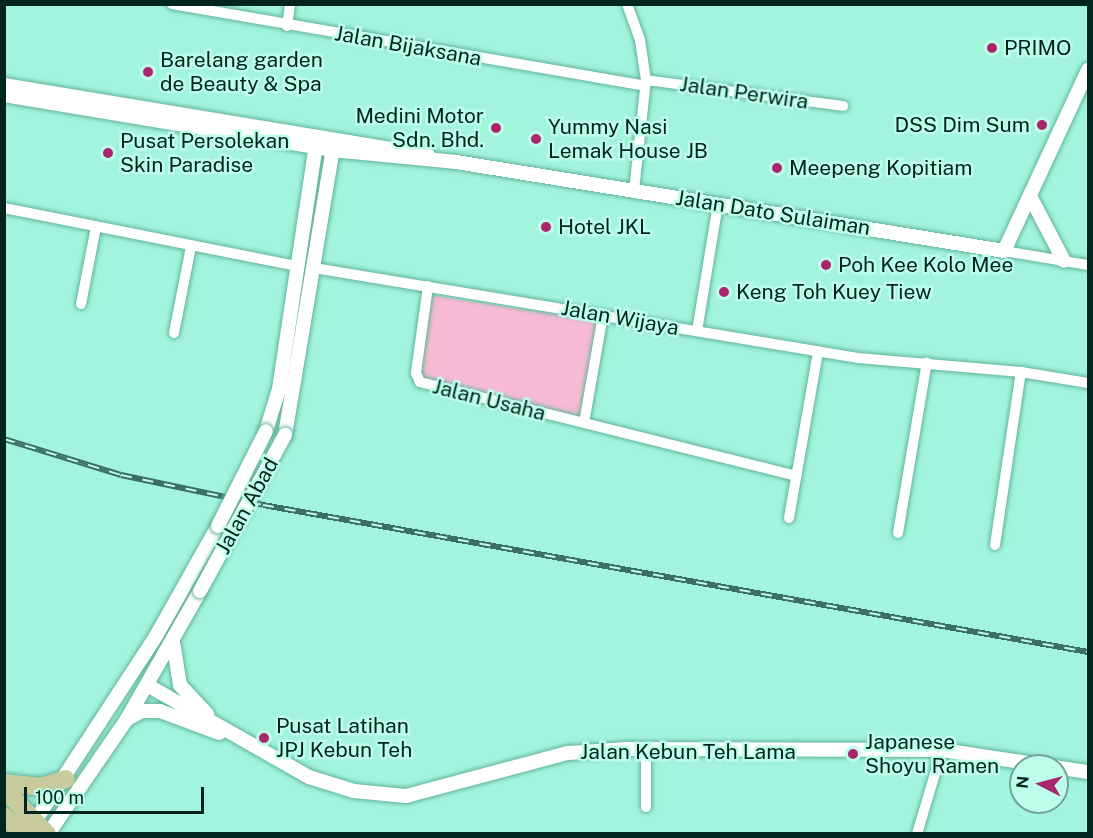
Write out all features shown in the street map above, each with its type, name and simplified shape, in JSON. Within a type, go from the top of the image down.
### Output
[{"type":"main road","points":[[4,783],[40,787],[66,779]]},
{"type":"main road","points":[[4,789],[36,831]]},
{"type":"main road","points":[[4,816],[36,831]]},
{"type":"street","name":"Jalan Bijaksana","points":[[172,4],[287,26],[645,83]]},
{"type":"street","points":[[287,26],[290,4]]},
{"type":"street","points":[[627,4],[640,40],[645,83],[634,190]]},
{"type":"street","points":[[1004,251],[1089,70]]},
{"type":"street","name":"Jalan Perwira","points":[[645,83],[843,106]]},
{"type":"street","name":"Jalan Dato Sulaiman","points":[[4,84],[333,143],[1089,265]]},
{"type":"street","name":"Jalan Dato Sulaiman","points":[[4,95],[316,140]]},
{"type":"street","points":[[36,831],[156,636],[218,526],[266,431],[279,389],[316,140]]},
{"type":"street","name":"Jalan Abad","points":[[36,831],[127,719],[285,435],[333,143]]},
{"type":"street","points":[[1030,196],[1064,261]]},
{"type":"street","points":[[697,331],[718,204]]},
{"type":"street","points":[[4,208],[297,266]]},
{"type":"street","points":[[81,304],[96,226]]},
{"type":"street","points":[[174,333],[191,246]]},
{"type":"street","name":"Jalan Wijaya","points":[[314,268],[818,352],[1021,372],[1089,383]]},
{"type":"street","name":"Jalan Usaha","points":[[428,286],[416,373],[420,382],[796,476]]},
{"type":"street","points":[[584,423],[603,315]]},
{"type":"street","points":[[789,518],[818,352]]},
{"type":"street","points":[[898,533],[927,362]]},
{"type":"street","points":[[995,545],[1021,372]]},
{"type":"street","points":[[147,685],[156,636]]},
{"type":"street","name":"Jalan Kebun Teh Lama","points":[[173,640],[180,685],[232,736]]},
{"type":"street","name":"Jalan Kebun Teh Lama","points":[[147,685],[232,736],[328,784],[406,796],[568,753],[646,749],[942,750],[1089,772]]},
{"type":"street","points":[[127,719],[142,711],[160,711],[198,729],[232,736]]},
{"type":"street","points":[[646,749],[646,807]]},
{"type":"street","points":[[917,834],[942,750]]},
{"type":"shaded area","points":[[431,295],[599,321],[582,417],[420,380]]},
{"type":"railway","points":[[4,439],[121,475],[263,505],[1088,652]]},
{"type":"place","name":"PRIMO","points":[[992,48]]},
{"type":"place","name":"Barelang garden de Beauty & Spa","points":[[148,72]]},
{"type":"place","name":"DSS Dim Sum","points":[[1042,125]]},
{"type":"place","name":"Medini Motor Sdn. Bhd.","points":[[496,128]]},
{"type":"place","name":"Yummy Nasi Lemak House JB","points":[[536,139]]},
{"type":"place","name":"Pusat Persolekan Skin Paradise","points":[[108,153]]},
{"type":"place","name":"Meepeng Kopitiam","points":[[777,168]]},
{"type":"place","name":"Hotel JKL","points":[[546,227]]},
{"type":"place","name":"Poh Kee Kolo Mee","points":[[826,265]]},
{"type":"place","name":"Keng Toh Kuey Tiew","points":[[724,292]]},
{"type":"place","name":"Pusat Latihan JPJ Kebun Teh","points":[[264,738]]},
{"type":"place","name":"Japanese Shoyu Ramen","points":[[853,754]]}]
